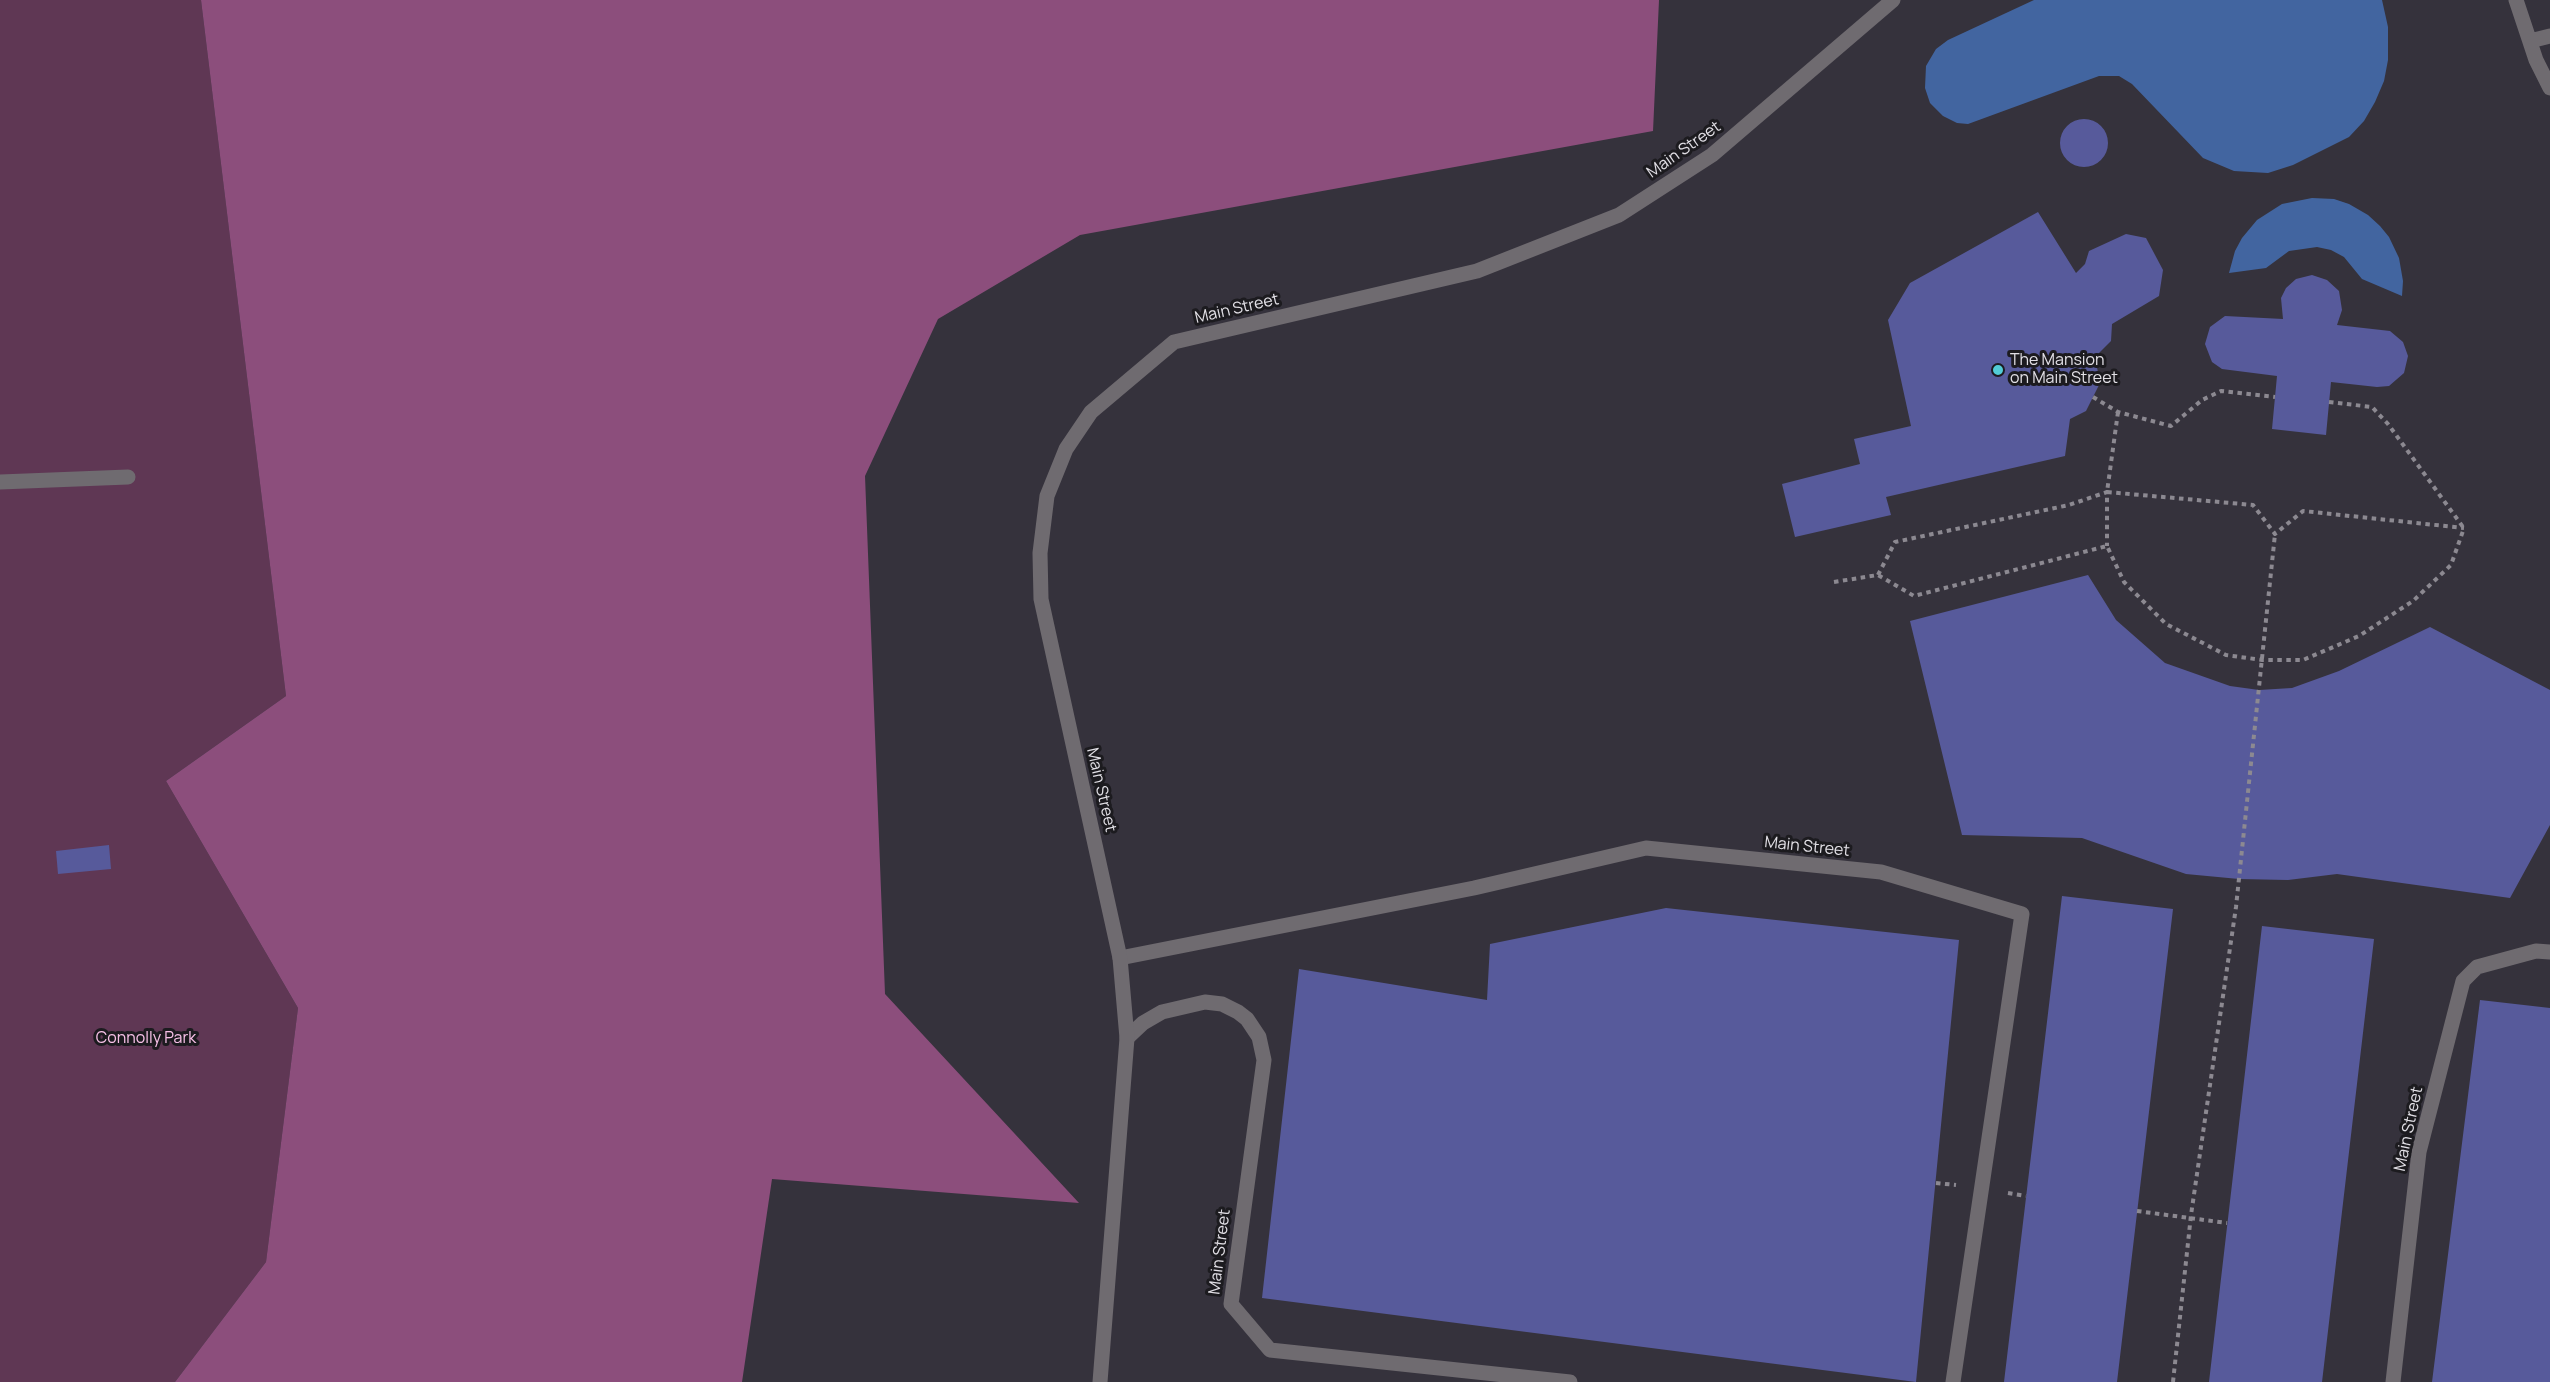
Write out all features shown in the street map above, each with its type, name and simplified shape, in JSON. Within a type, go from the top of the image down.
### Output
[{"type":"street","name":"Main Street","points":[[1100,1382],[1127,1038],[1120,958],[1041,599],[1040,553],[1047,496],[1066,449],[1091,412],[1174,342],[1477,270],[1619,215],[1712,155],[1893,0]]},
{"type":"street","points":[[2516,0],[2529,41],[2550,88]]},
{"type":"street","points":[[2529,41],[2550,36]]},
{"type":"street","points":[[0,482],[128,477]]},
{"type":"street","name":"Main Street","points":[[1120,958],[1474,888],[1646,848],[1881,872],[2022,914],[1953,1382]]},
{"type":"street","name":"Main Street","points":[[2393,1382],[2419,1152],[2463,981],[2477,967],[2536,951],[2550,952]]},
{"type":"street","name":"Main Street","points":[[1127,1038],[1143,1023],[1162,1012],[1205,1002],[1222,1004],[1238,1012],[1247,1019],[1260,1037],[1264,1060],[1231,1304],[1270,1350],[1570,1382]]},
{"type":"path","points":[[2093,397],[2118,412],[2171,426],[2202,400],[2221,391],[2275,397]]},
{"type":"path","points":[[2329,402],[2372,407],[2464,528]]},
{"type":"path","points":[[2118,412],[2107,492],[2107,546],[2124,582],[2166,624],[2226,655],[2262,660],[2302,660],[2359,636],[2414,601],[2451,565],[2464,528]]},
{"type":"path","points":[[1878,575],[1895,542],[2069,505],[2107,492],[2253,505],[2275,534],[2236,907],[2191,1215],[2173,1382]]},
{"type":"path","points":[[2275,534],[2302,511],[2464,528]]},
{"type":"path","points":[[1834,582],[1878,575],[1914,596],[2107,546]]},
{"type":"path","points":[[2137,1211],[2227,1223]]},
{"type":"green space","name":"Connolly Park","points":[[0,0],[201,0],[286,696],[166,781],[298,1008],[266,1262],[175,1382],[0,1382]]},
{"type":"shaded area","points":[[201,0],[1659,0],[1653,131],[1080,235],[938,319],[865,476],[885,994],[1079,1203],[772,1179],[742,1382],[175,1382],[266,1262],[298,1008],[166,781],[286,696]]},
{"type":"water","points":[[2034,0],[2382,0],[2388,27],[2388,60],[2384,81],[2364,121],[2349,137],[2293,165],[2268,173],[2234,171],[2203,158],[2132,84],[2119,76],[2099,76],[1968,124],[1957,123],[1943,116],[1930,103],[1925,88],[1926,66],[1936,49],[1948,40]]},
{"type":"water","points":[[2312,198],[2334,199],[2349,204],[2368,215],[2380,226],[2389,237],[2399,258],[2403,281],[2402,296],[2362,279],[2344,257],[2331,250],[2317,247],[2289,251],[2266,268],[2229,273],[2235,251],[2242,238],[2257,220],[2282,204]]},
{"type":"building","points":[[2079,119],[2089,119],[2101,126],[2108,138],[2108,148],[2101,160],[2089,167],[2079,167],[2064,156],[2060,148],[2060,138],[2071,123]]},
{"type":"building","name":"The Mansion on Main Street","points":[[2038,212],[2076,273],[2085,264],[2089,251],[2126,234],[2146,238],[2163,270],[2159,296],[2112,324],[2111,341],[2095,357],[2100,383],[2086,411],[2070,419],[2065,456],[1886,497],[1891,515],[1795,537],[1782,484],[1860,464],[1854,439],[1911,426],[1888,320],[1910,283]]},
{"type":"building","points":[[2312,275],[2327,280],[2339,291],[2342,310],[2337,325],[2390,331],[2403,342],[2408,356],[2404,373],[2389,386],[2377,387],[2331,382],[2326,435],[2272,429],[2277,376],[2222,369],[2212,362],[2205,344],[2210,327],[2225,316],[2283,319],[2281,298],[2286,288],[2296,279]]},
{"type":"building","points":[[2088,575],[2116,620],[2165,663],[2230,686],[2259,690],[2292,688],[2339,671],[2430,627],[2550,690],[2550,825],[2510,898],[2337,874],[2288,880],[2239,879],[2186,874],[2082,838],[1962,835],[1910,621]]},
{"type":"building","points":[[109,845],[111,869],[58,874],[56,851]]},
{"type":"building","points":[[2062,896],[2173,909],[2117,1382],[2004,1382]]},
{"type":"building","points":[[1666,908],[1959,940],[1916,1382],[1262,1298],[1299,969],[1487,1000],[1490,944]]},
{"type":"building","points":[[2262,926],[2374,939],[2322,1382],[2209,1382]]},
{"type":"building","points":[[2480,1000],[2550,1008],[2550,1382],[2432,1382]]},
{"type":"place","name":"The Mansion on Main Street","points":[[1998,370]]}]
